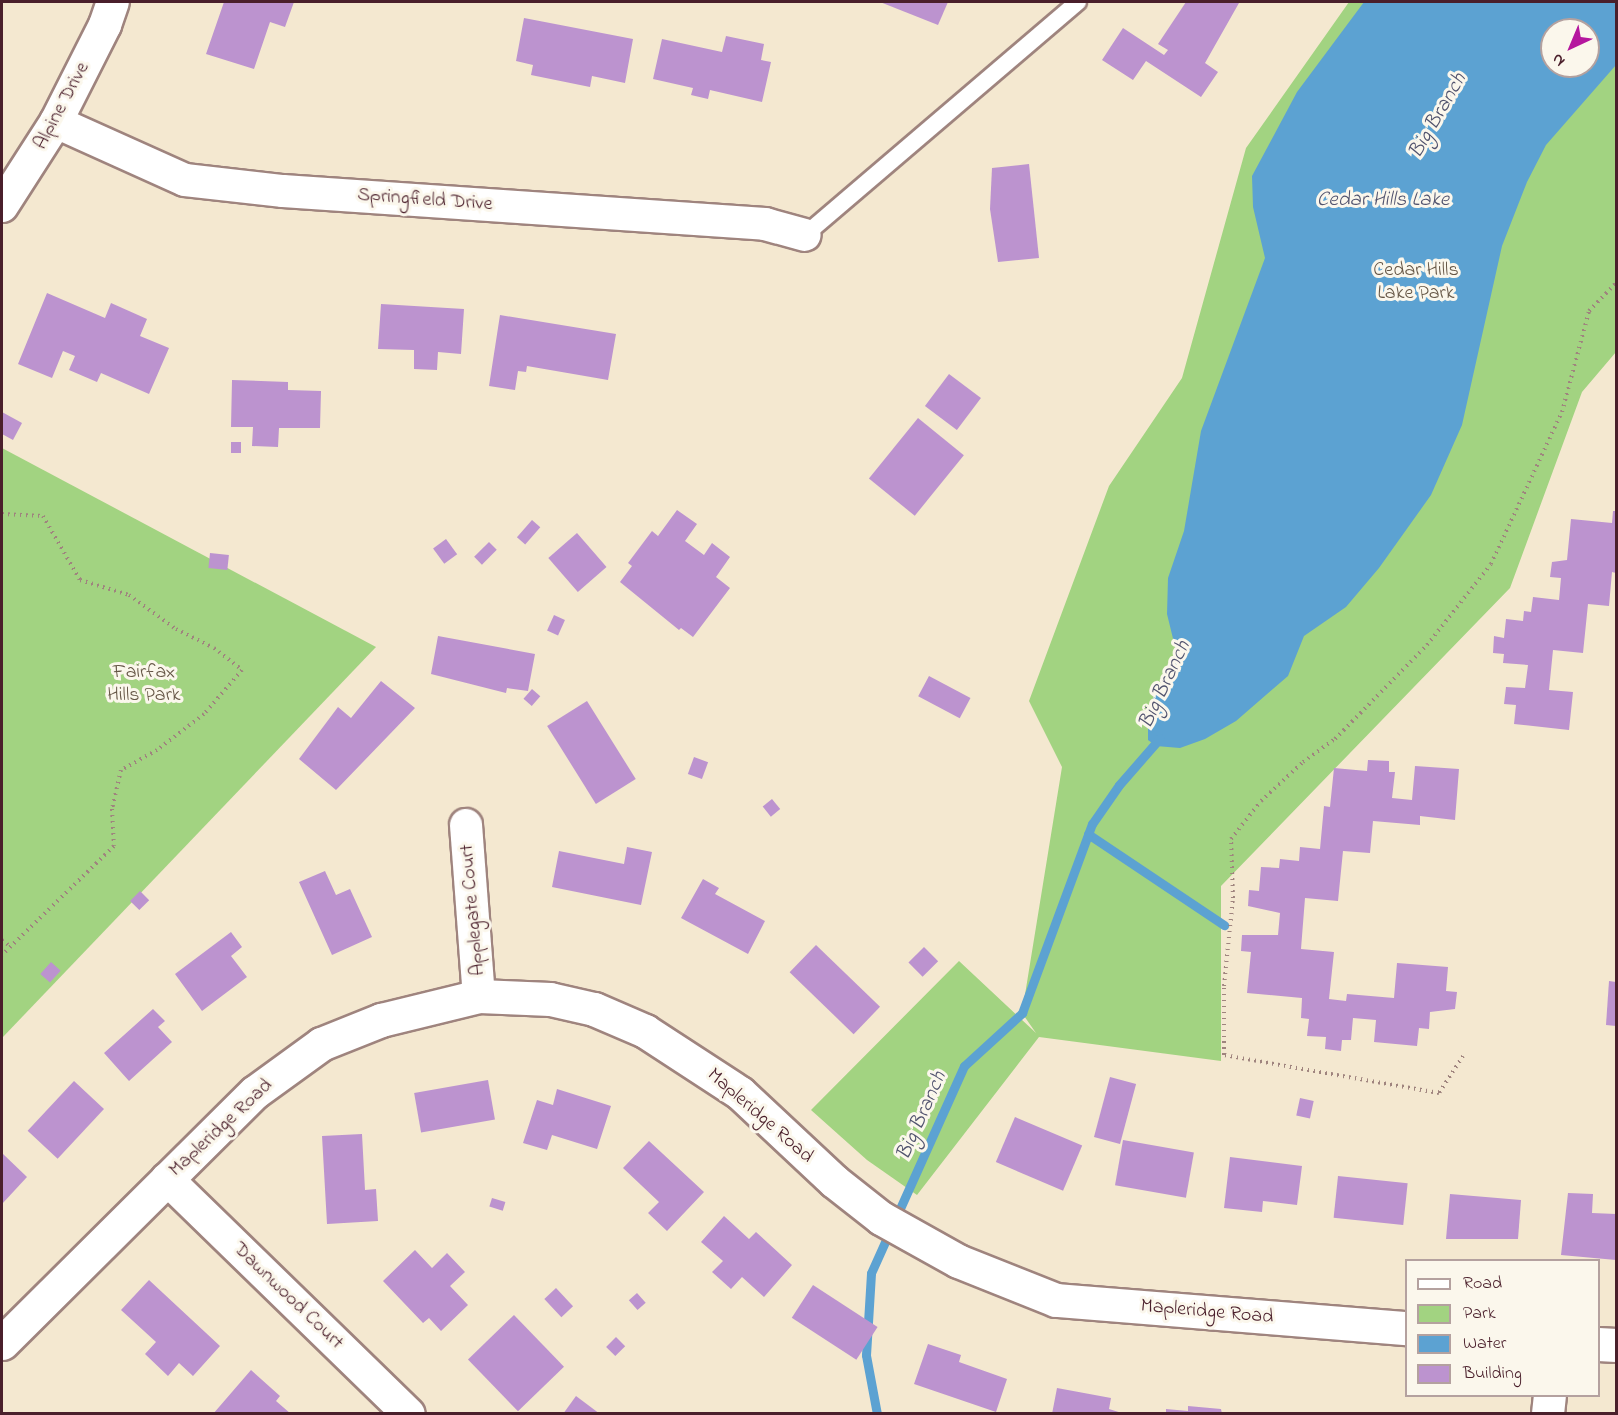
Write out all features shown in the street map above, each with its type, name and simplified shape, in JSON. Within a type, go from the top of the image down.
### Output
[{"type":"street","name":"Alpine Drive","points":[[2,206],[56,122],[105,26],[113,2]]},
{"type":"street","name":"Springfield Drive","points":[[56,122],[134,160],[195,181],[283,191],[765,224],[805,235]]},
{"type":"street","name":"Applegate Court","points":[[466,825],[480,996]]},
{"type":"street","name":"Mapleridge Road","points":[[2,1343],[255,1092],[321,1044],[381,1020],[480,996],[550,999],[594,1009],[645,1031],[740,1093],[834,1181],[881,1218],[958,1261],[1056,1300],[1405,1328]]},
{"type":"street","name":"Dawnwood Court","points":[[167,1179],[409,1413]]},
{"type":"street","points":[[1600,1344],[1617,1345]]},
{"type":"street","points":[[1548,1413],[1550,1397]]},
{"type":"lane","points":[[805,235],[1078,2]]},
{"type":"path","points":[[1463,1056],[1439,1093],[1224,1055],[1224,987],[1233,898],[1231,839],[1262,801],[1303,762],[1335,740],[1427,645],[1491,564],[1562,412],[1589,311],[1617,283]]},
{"type":"path","points":[[2,514],[43,516],[80,580],[129,595],[176,629],[214,648],[242,670],[204,714],[157,750],[121,770],[112,809],[114,846],[2,955]]},
{"type":"path","points":[[2,940],[11,947]]},
{"type":"green space","name":"Cedar Hills Lake Park","points":[[1349,2],[1616,2],[1616,352],[1582,392],[1510,588],[1221,886],[1221,1061],[1039,1037],[917,1195],[867,1160],[811,1110],[959,961],[1036,1033],[1022,1013],[1062,767],[1029,701],[1109,486],[1182,378],[1246,148]]},
{"type":"green space","name":"Fairfax Hills Park","points":[[2,448],[376,647],[2,1038]]},
{"type":"water","name":"Cedar Hills Lake","points":[[1364,2],[1616,2],[1616,65],[1546,145],[1527,182],[1502,246],[1462,425],[1431,495],[1379,568],[1346,607],[1304,636],[1288,676],[1236,721],[1205,739],[1180,748],[1156,746],[1148,740],[1148,708],[1177,655],[1167,614],[1168,578],[1184,531],[1201,431],[1265,258],[1253,207],[1252,176],[1297,92]]},
{"type":"building","points":[[224,2],[294,2],[285,27],[270,22],[254,69],[206,54]]},
{"type":"building","points":[[880,2],[948,2],[938,25]]},
{"type":"building","points":[[1186,2],[1239,3],[1205,63],[1218,72],[1201,97],[1146,61],[1133,80],[1102,60],[1123,28],[1164,55],[1168,50],[1158,44]]},
{"type":"building","points":[[524,18],[633,39],[625,83],[592,76],[590,87],[531,75],[533,65],[516,61]]},
{"type":"building","points":[[726,36],[764,44],[761,60],[771,62],[762,102],[710,90],[708,99],[691,95],[693,88],[653,79],[662,39],[722,52]]},
{"type":"building","points":[[1029,164],[1039,258],[998,262],[990,209],[992,168]]},
{"type":"building","points":[[47,293],[105,318],[111,303],[147,319],[140,336],[169,348],[149,394],[101,373],[97,382],[69,370],[75,356],[63,351],[52,378],[18,364]]},
{"type":"building","points":[[381,304],[464,309],[461,354],[438,352],[437,370],[414,369],[414,350],[378,349]]},
{"type":"building","points":[[500,315],[616,334],[608,380],[527,366],[526,372],[518,371],[515,390],[489,386]]},
{"type":"building","points":[[949,374],[981,398],[957,430],[925,406]]},
{"type":"building","points":[[232,380],[288,382],[288,390],[321,391],[320,428],[279,428],[278,447],[252,446],[253,427],[231,427]]},
{"type":"building","points":[[2,412],[22,423],[13,440],[2,434]]},
{"type":"building","points":[[918,418],[964,455],[915,516],[869,479]]},
{"type":"building","points":[[231,442],[241,442],[241,453],[231,453]]},
{"type":"building","points":[[677,510],[697,524],[685,541],[704,555],[712,543],[730,557],[716,577],[730,588],[693,637],[681,628],[679,630],[620,582],[632,566],[628,563],[652,531],[658,536]]},
{"type":"building","points":[[1613,511],[1616,511],[1616,573],[1612,572],[1609,606],[1588,604],[1583,653],[1553,650],[1549,690],[1573,692],[1569,730],[1514,724],[1516,705],[1504,704],[1506,687],[1525,688],[1528,665],[1503,663],[1504,654],[1493,653],[1494,636],[1504,638],[1506,619],[1523,621],[1524,611],[1531,612],[1533,597],[1559,600],[1561,578],[1550,577],[1552,562],[1567,560],[1571,519],[1612,523]]},
{"type":"building","points":[[532,520],[540,527],[525,545],[517,537]]},
{"type":"building","points":[[577,533],[607,567],[578,592],[548,558]]},
{"type":"building","points":[[446,539],[457,554],[444,564],[433,548]]},
{"type":"building","points":[[489,542],[497,550],[482,565],[474,557]]},
{"type":"building","points":[[210,553],[229,555],[227,570],[208,568]]},
{"type":"building","points":[[554,615],[565,620],[558,635],[547,631]]},
{"type":"building","points":[[438,636],[535,654],[528,691],[507,688],[506,693],[431,674]]},
{"type":"building","points":[[929,676],[970,698],[960,718],[918,696]]},
{"type":"building","points":[[381,681],[415,708],[336,790],[299,759],[338,707],[351,718]]},
{"type":"building","points":[[532,689],[540,696],[532,706],[523,699]]},
{"type":"building","points":[[587,701],[636,779],[596,804],[547,726]]},
{"type":"building","points":[[694,757],[708,762],[702,779],[688,774]]},
{"type":"building","points":[[1368,760],[1389,761],[1389,772],[1395,772],[1392,798],[1412,800],[1415,766],[1459,769],[1455,820],[1420,816],[1420,825],[1373,821],[1370,853],[1343,851],[1338,901],[1305,898],[1301,949],[1334,952],[1329,999],[1346,1001],[1347,994],[1394,998],[1397,963],[1448,967],[1446,991],[1457,992],[1455,1009],[1430,1012],[1429,1029],[1419,1028],[1417,1046],[1374,1042],[1376,1020],[1353,1018],[1351,1040],[1342,1040],[1341,1051],[1325,1049],[1326,1037],[1307,1036],[1309,1019],[1301,1018],[1302,998],[1247,993],[1251,952],[1241,951],[1242,935],[1278,935],[1280,913],[1248,906],[1249,890],[1259,891],[1261,867],[1279,868],[1280,859],[1299,861],[1300,847],[1320,849],[1324,806],[1330,807],[1334,768],[1367,771]]},
{"type":"building","points":[[772,799],[780,809],[771,817],[763,807]]},
{"type":"building","points":[[627,847],[652,852],[641,905],[552,887],[559,851],[624,864]]},
{"type":"building","points":[[325,871],[336,895],[350,889],[372,937],[332,955],[299,882]]},
{"type":"building","points":[[703,879],[719,888],[715,894],[765,921],[748,954],[681,918]]},
{"type":"building","points":[[140,891],[149,900],[139,910],[130,901]]},
{"type":"building","points":[[231,932],[242,947],[231,956],[247,977],[202,1011],[175,974]]},
{"type":"building","points":[[816,945],[880,1007],[854,1034],[790,972]]},
{"type":"building","points":[[924,947],[938,961],[923,977],[908,963]]},
{"type":"building","points":[[51,962],[61,971],[50,983],[40,974]]},
{"type":"building","points":[[1609,981],[1616,982],[1616,1026],[1606,1025]]},
{"type":"building","points":[[153,1009],[165,1021],[158,1027],[172,1042],[129,1081],[104,1053]]},
{"type":"building","points":[[1110,1077],[1136,1084],[1120,1144],[1094,1137]]},
{"type":"building","points":[[488,1080],[495,1119],[421,1132],[414,1093]]},
{"type":"building","points":[[74,1081],[104,1109],[58,1159],[28,1131]]},
{"type":"building","points":[[557,1089],[611,1106],[597,1149],[552,1135],[547,1150],[523,1143],[537,1100],[553,1105]]},
{"type":"building","points":[[1300,1098],[1314,1101],[1310,1119],[1296,1116]]},
{"type":"building","points":[[1015,1117],[1082,1146],[1063,1191],[996,1162]]},
{"type":"building","points":[[362,1134],[365,1190],[376,1189],[378,1221],[327,1224],[322,1136]]},
{"type":"building","points":[[1123,1140],[1194,1153],[1186,1198],[1115,1185]]},
{"type":"building","points":[[649,1141],[704,1192],[667,1231],[648,1213],[659,1202],[623,1168]]},
{"type":"building","points":[[2,1153],[27,1177],[2,1204]]},
{"type":"building","points":[[1230,1157],[1302,1166],[1297,1205],[1263,1201],[1262,1212],[1224,1208]]},
{"type":"building","points":[[1338,1176],[1408,1183],[1403,1225],[1334,1218]]},
{"type":"building","points":[[1568,1193],[1593,1194],[1592,1213],[1616,1214],[1616,1260],[1561,1255]]},
{"type":"building","points":[[1450,1194],[1521,1200],[1518,1239],[1446,1239]]},
{"type":"building","points":[[492,1198],[505,1202],[503,1211],[489,1207]]},
{"type":"building","points":[[724,1216],[749,1239],[756,1232],[792,1265],[764,1297],[742,1277],[731,1289],[712,1272],[723,1261],[701,1242]]},
{"type":"building","points":[[415,1250],[432,1268],[447,1253],[465,1272],[450,1286],[468,1305],[441,1331],[429,1318],[423,1323],[383,1281]]},
{"type":"building","points":[[149,1280],[220,1346],[193,1376],[179,1363],[168,1376],[145,1354],[156,1342],[121,1310]]},
{"type":"building","points":[[813,1285],[878,1327],[856,1360],[792,1318]]},
{"type":"building","points":[[556,1288],[573,1306],[561,1317],[544,1299]]},
{"type":"building","points":[[637,1293],[646,1303],[638,1310],[629,1300]]},
{"type":"building","points":[[514,1315],[564,1367],[518,1411],[468,1359]]},
{"type":"building","points":[[616,1337],[625,1346],[615,1356],[606,1347]]},
{"type":"building","points":[[928,1344],[961,1355],[959,1362],[1007,1379],[996,1412],[914,1384]]},
{"type":"building","points":[[251,1370],[280,1396],[276,1401],[291,1414],[213,1414]]},
{"type":"building","points":[[1057,1388],[1111,1398],[1109,1409],[1125,1414],[1052,1414]]},
{"type":"building","points":[[576,1396],[600,1414],[563,1414]]},
{"type":"building","points":[[1188,1406],[1221,1409],[1222,1414],[1166,1414],[1166,1409],[1188,1411]]},
{"type":"waterway","name":"Big Branch","points":[[877,1414],[866,1355],[871,1273],[964,1066],[1022,1013],[1092,824],[1119,785],[1160,738]]},
{"type":"waterway","points":[[1088,834],[1224,925]]}]
